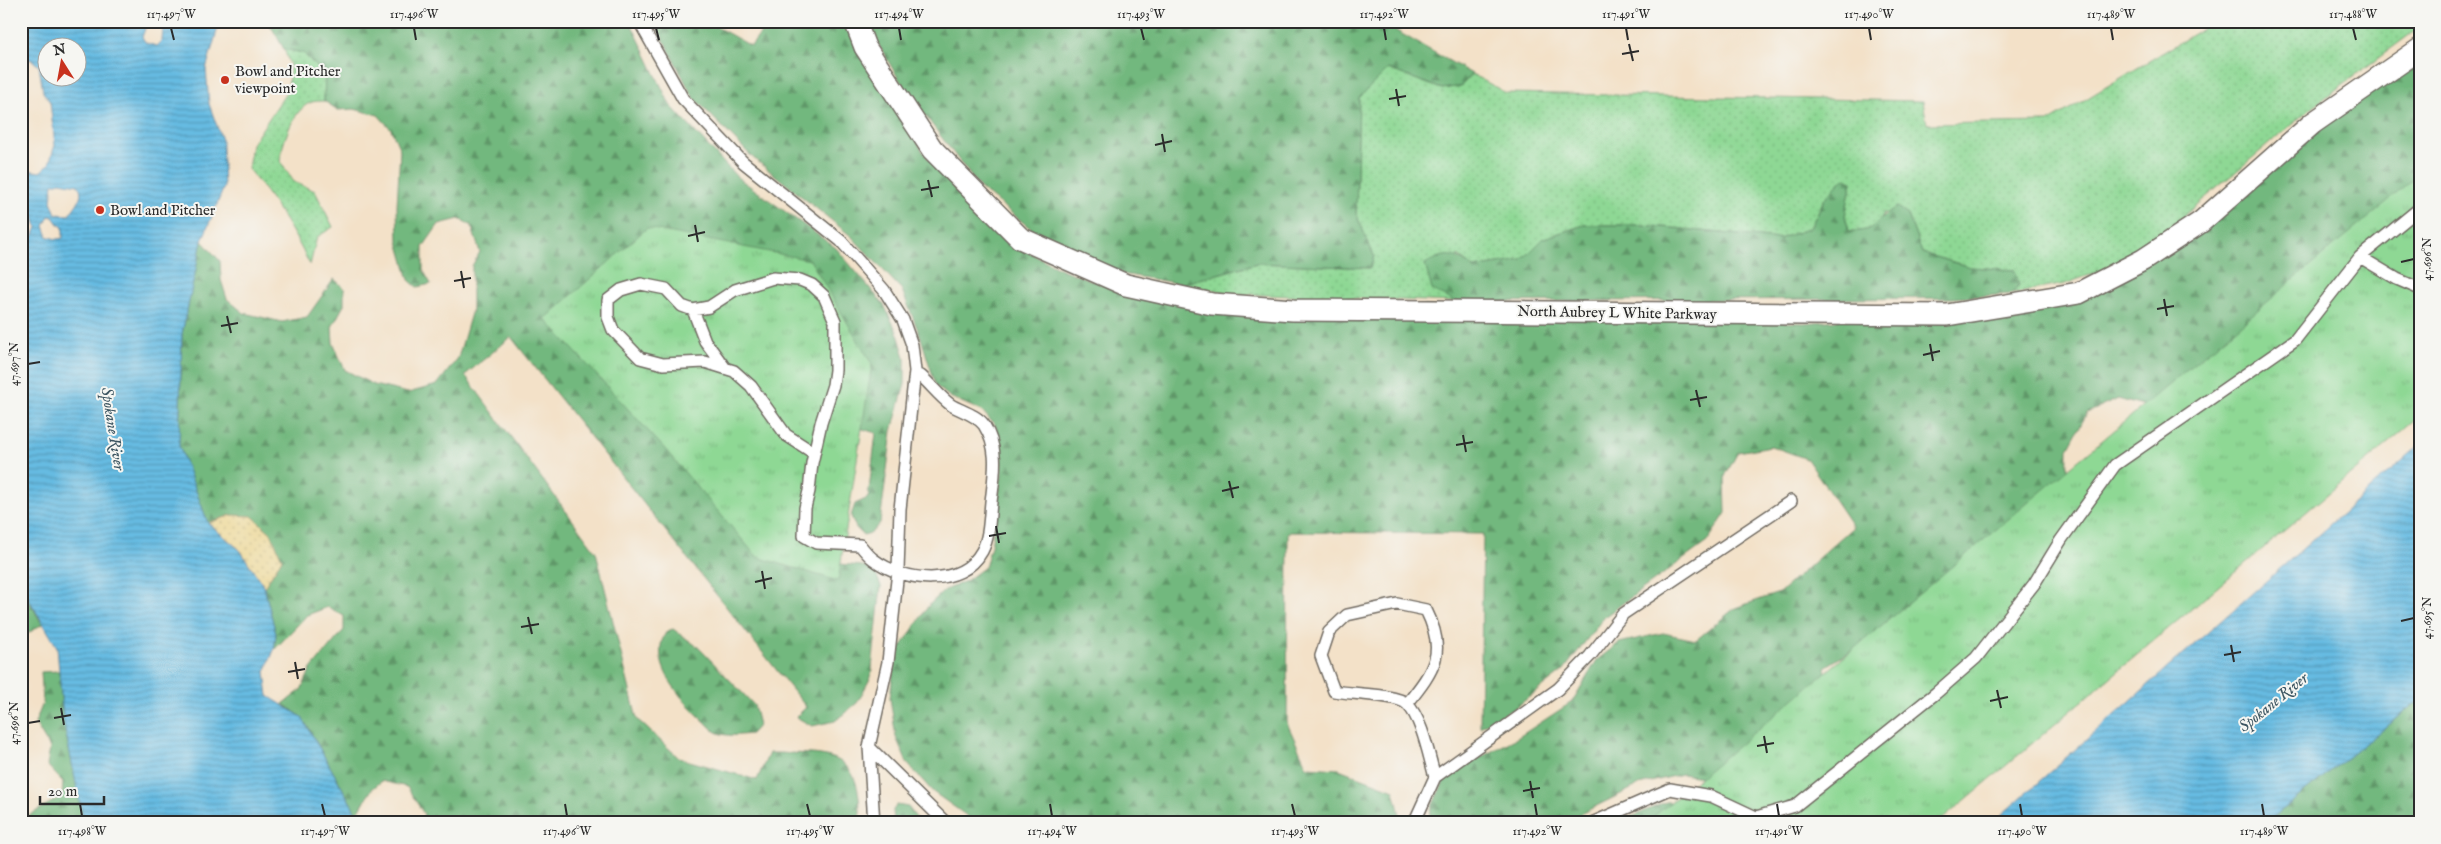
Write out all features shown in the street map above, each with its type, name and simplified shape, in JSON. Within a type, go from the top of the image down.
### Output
[{"type":"street","name":"North Aubrey L White Parkway","points":[[855,21],[865,47],[932,149],[1020,238],[1126,285],[1212,304],[1293,310],[1947,315],[2079,293],[2143,260],[2201,222],[2313,123],[2420,49]]},
{"type":"lane","points":[[644,24],[683,99],[743,162],[841,241],[884,290],[903,320],[915,361],[900,509],[898,572],[888,662],[869,746],[874,823]]},
{"type":"lane","points":[[1592,823],[1670,789],[1711,796],[1757,820],[1795,806],[1936,693],[1976,658],[2034,584],[2062,540],[2115,465],[2295,340],[2360,257],[2420,208]]},
{"type":"lane","points":[[2360,257],[2397,279],[2420,289]]},
{"type":"lane","points":[[814,453],[786,435],[751,386],[734,371],[705,362],[663,364],[640,358],[613,330],[608,317],[608,300],[621,290],[641,284],[666,289],[682,306],[693,310],[709,307],[735,290],[773,278],[800,280],[812,285],[824,296],[835,321],[835,362],[833,385],[814,453],[810,491],[805,508],[804,536],[816,543],[860,546],[874,560],[898,572],[934,579],[950,576],[967,567],[982,551],[988,530],[995,467],[994,444],[982,422],[951,404],[921,376]]},
{"type":"lane","points":[[693,310],[705,342],[725,368]]},
{"type":"lane","points":[[1414,823],[1435,776],[1558,689],[1590,656],[1623,614],[1791,501]]},
{"type":"lane","points":[[1407,704],[1431,671],[1438,647],[1435,628],[1426,610],[1398,604],[1347,615],[1329,632],[1321,656],[1334,692],[1397,699],[1407,704],[1420,726],[1435,776]]},
{"type":"lane","points":[[869,746],[946,823]]},
{"type":"green space","points":[[264,21],[630,21],[670,105],[737,177],[836,248],[884,305],[898,334],[905,357],[905,384],[892,431],[880,523],[871,533],[863,535],[856,528],[851,516],[855,504],[868,498],[876,433],[856,427],[829,563],[862,566],[875,572],[881,586],[871,677],[857,703],[835,721],[812,726],[796,717],[806,707],[511,337],[465,375],[596,552],[637,719],[679,758],[757,780],[769,753],[809,754],[838,760],[848,768],[855,781],[859,798],[860,823],[422,823],[424,814],[407,787],[382,781],[372,789],[357,814],[302,717],[283,704],[301,690],[311,669],[344,630],[344,616],[328,607],[307,615],[274,650],[276,634],[264,587],[282,559],[232,515],[208,523],[179,445],[182,334],[202,241],[220,261],[221,280],[227,299],[244,313],[282,322],[307,317],[334,279],[344,288],[344,305],[332,327],[333,343],[345,370],[374,385],[408,393],[437,385],[458,358],[472,310],[472,266],[480,252],[471,225],[459,219],[439,224],[423,247],[423,270],[431,284],[417,287],[409,280],[398,241],[397,206],[400,150],[391,129],[378,115],[354,109],[338,110],[324,101],[325,74],[303,53],[284,49],[271,26]]},
{"type":"green space","points":[[661,21],[706,21],[751,46],[770,21],[850,21],[923,152],[968,206],[1017,246],[1061,269],[1125,293],[1804,323],[2080,298],[2420,54],[2420,184],[2164,412],[2118,399],[2087,413],[2068,449],[2067,503],[1886,629],[1825,667],[1837,753],[1709,778],[1682,774],[1639,785],[1562,823],[1428,823],[1433,804],[1447,775],[1517,738],[1572,702],[1597,660],[1619,643],[1663,633],[1696,640],[1735,608],[1779,593],[1853,527],[1807,459],[1771,446],[1738,452],[1725,476],[1726,513],[1707,542],[1604,617],[1563,671],[1515,708],[1480,727],[1483,534],[1288,532],[1287,723],[1307,767],[1339,769],[1394,790],[1402,823],[977,823],[933,792],[907,763],[896,737],[890,698],[895,656],[929,605],[945,590],[966,581],[985,567],[991,546],[1002,473],[1001,447],[995,425],[982,411],[950,397],[936,386],[921,338],[902,290],[851,236],[751,156],[693,97],[658,29]]},
{"type":"green space","points":[[868,21],[1371,21],[1393,29],[1472,74],[1461,86],[1442,89],[1388,69],[1359,98],[1356,214],[1374,256],[1370,268],[1257,263],[1182,284],[1122,274],[1040,236],[979,187],[903,86],[878,44]]},
{"type":"green space","points":[[2209,21],[2420,21],[2420,27],[2310,109],[2159,237],[2109,268],[2065,284],[2012,294],[2014,270],[1970,267],[1922,253],[1908,215],[1884,213],[1874,226],[1861,231],[1849,231],[1845,216],[1852,182],[1825,198],[1810,228],[1779,239],[1643,225],[1584,225],[1544,238],[1522,260],[1474,268],[1458,256],[1456,302],[1236,294],[1182,284],[1257,263],[1370,268],[1374,256],[1356,214],[1359,98],[1388,69],[1442,89],[1461,86],[1472,74],[1506,93],[1923,101],[1927,124],[2048,122],[2202,29]]},
{"type":"green space","points":[[284,49],[303,53],[325,74],[324,101],[312,102],[299,111],[286,136],[280,161],[294,182],[315,191],[333,227],[317,237],[310,265],[282,215],[248,169],[252,144],[288,90],[290,65]]},
{"type":"green space","points":[[2420,174],[2420,416],[1938,823],[1646,823]]},
{"type":"green space","points":[[1844,178],[1852,181],[1845,216],[1849,231],[1866,230],[1872,227],[1897,207],[1908,215],[1922,253],[1970,267],[2014,270],[2019,285],[2012,294],[1953,298],[1456,302],[1432,290],[1425,264],[1445,256],[1456,257],[1474,268],[1522,260],[1544,238],[1584,225],[1643,225],[1779,239],[1810,228],[1825,198]]},
{"type":"green space","points":[[647,228],[810,260],[872,364],[838,581],[757,557],[664,448],[545,319]]},
{"type":"green space","points":[[21,586],[42,624],[24,636],[21,643]]},
{"type":"green space","points":[[673,629],[698,647],[754,705],[759,725],[751,734],[729,735],[716,732],[676,690],[663,667],[661,655],[662,643],[667,631]]},
{"type":"green space","points":[[59,671],[63,719],[84,823],[21,823],[21,817],[25,818],[62,796],[63,782],[47,765],[50,748],[35,723],[43,703],[41,672]]},
{"type":"green space","points":[[2420,699],[2420,823],[2266,823]]},
{"type":"green space","points":[[1666,802],[1700,802],[1738,823],[1618,823]]},
{"type":"green space","points":[[897,805],[908,807],[920,823],[894,823],[893,810]]},
{"type":"sand","points":[[232,515],[252,516],[271,533],[282,559],[264,587],[240,550],[208,523]]},
{"type":"water","name":"Spokane River","points":[[21,21],[151,21],[146,26],[142,37],[146,43],[157,46],[162,41],[163,27],[161,21],[225,21],[217,31],[206,69],[209,104],[222,140],[224,187],[202,241],[182,334],[179,445],[208,523],[240,550],[264,587],[276,634],[274,650],[265,672],[268,696],[302,717],[362,823],[84,823],[63,719],[57,647],[21,586],[21,258],[24,258],[37,227],[33,214],[21,214],[21,169],[40,172],[49,164],[55,145],[50,102],[42,88],[88,88],[88,38],[38,38],[38,65],[32,60],[22,58]],"holes":[[[60,182],[78,185],[80,189],[79,201],[69,215],[56,214],[51,201],[53,184]],[[49,216],[53,217],[63,227],[63,238],[48,237],[44,226]]]},
{"type":"water","name":"Spokane River","points":[[2420,445],[2420,699],[2266,823],[1992,823]]},
{"type":"place","name":"Bowl and Pitcher viewpoint","points":[[225,80]]},
{"type":"place","name":"Bowl and Pitcher","points":[[100,210]]}]
